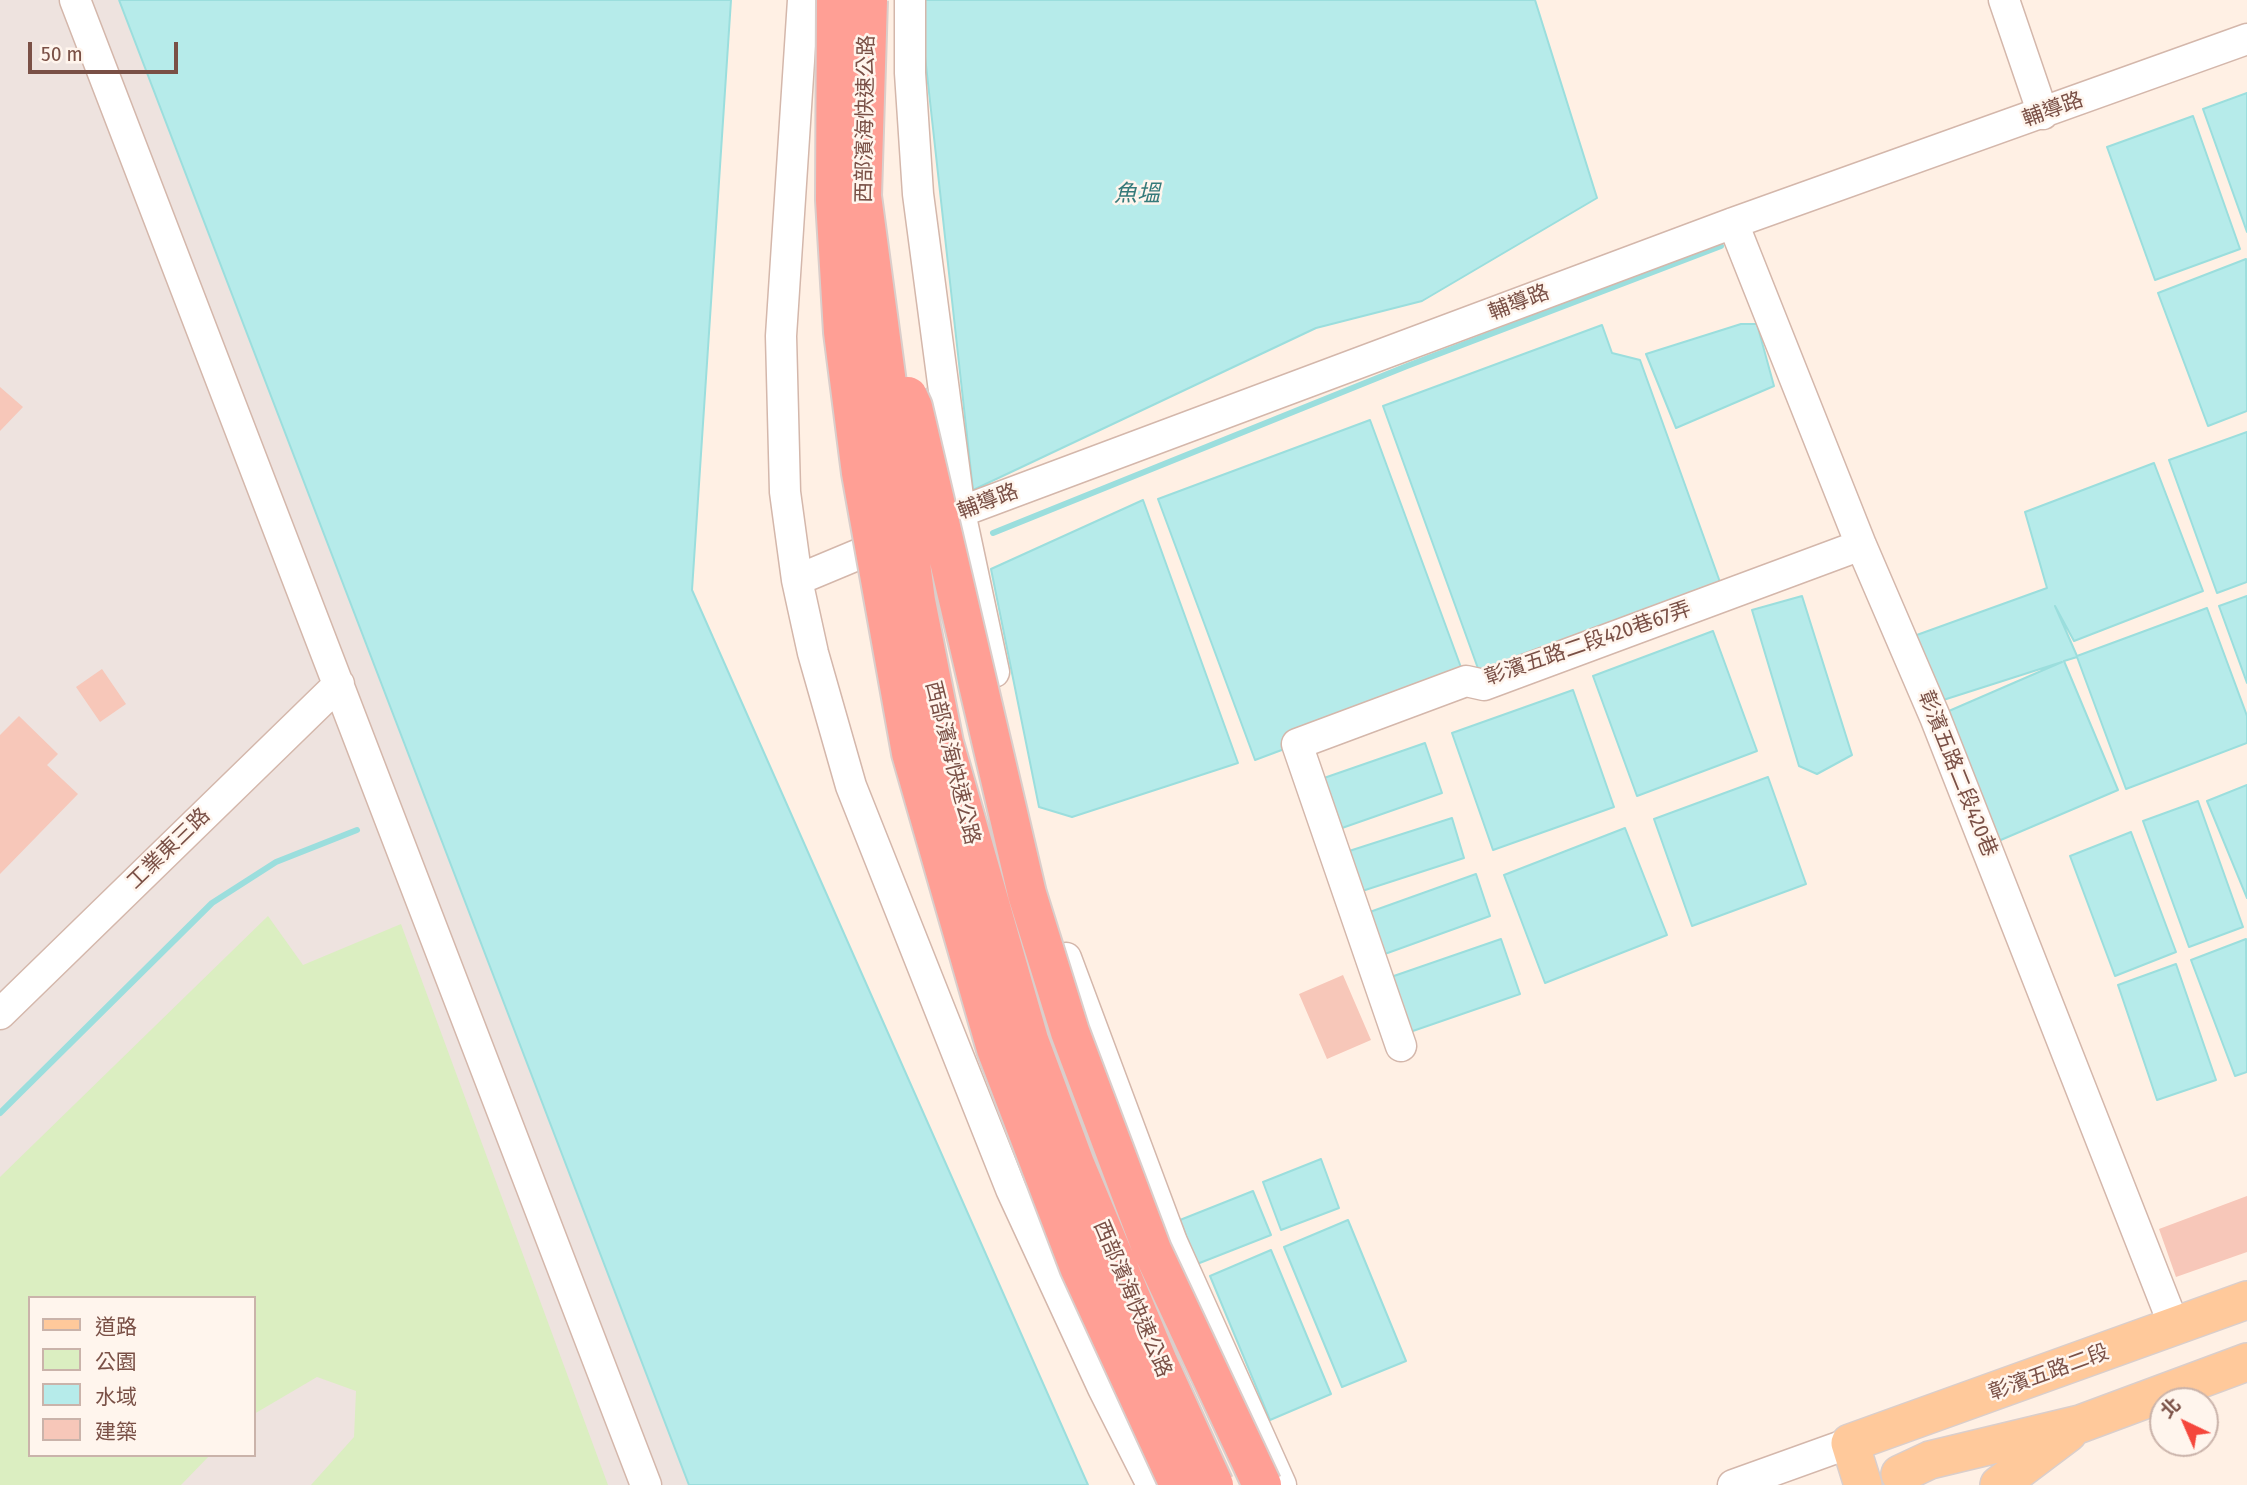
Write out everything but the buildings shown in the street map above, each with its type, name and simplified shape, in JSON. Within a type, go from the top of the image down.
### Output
[{"type":"highway","name":"西部濱海快速公路","points":[[836,0],[835,201],[843,332],[861,473],[911,753],[996,1049],[1079,1267],[1179,1485]]},
{"type":"highway","name":"西部濱海快速公路","points":[[867,0],[862,196],[916,601],[944,744],[986,901],[1029,1040],[1075,1164],[1158,1362],[1214,1485]]},
{"type":"highway","points":[[843,332],[832,394],[836,473],[893,755],[983,1056],[1030,1180],[1071,1279],[1171,1485]]},
{"type":"highway","points":[[880,337],[914,407],[1027,894],[1070,1032],[1152,1251],[1262,1485]]},
{"type":"main road","name":"彰濱五路二段","points":[[1850,1443],[2247,1300]]},
{"type":"main road","points":[[1882,1482],[1930,1460],[2080,1424],[2247,1362]]},
{"type":"main road","points":[[1998,1485],[2080,1424]]},
{"type":"main road","points":[[1882,1482],[1893,1429]]},
{"type":"main road","points":[[1850,1443],[1882,1482]]},
{"type":"street","points":[[75,0],[646,1485]]},
{"type":"street","points":[[803,0],[781,336],[785,492],[797,580],[813,653],[856,799],[1011,1189],[1103,1388],[1152,1485]]},
{"type":"street","points":[[910,0],[910,73],[918,194],[960,512],[1042,890],[1172,1242],[1281,1485]]},
{"type":"street","points":[[2004,0],[2043,114]]},
{"type":"street","name":"輔導路","points":[[797,580],[960,512],[1733,223],[2247,39]]},
{"type":"street","name":"彰濱五路二段420巷","points":[[1733,223],[1861,545],[1935,717],[2175,1328]]},
{"type":"street","name":"彰濱五路二段420巷67弄","points":[[1401,1046],[1297,744],[1466,681],[1484,685],[1861,545]]},
{"type":"street","name":"工業東三路","points":[[0,1014],[339,684]]},
{"type":"street","points":[[1733,1485],[1850,1443]]},
{"type":"shaded area","points":[[0,0],[119,0],[689,1485],[0,1485]]},
{"type":"green space","points":[[268,916],[303,965],[401,924],[608,1485],[311,1485],[354,1437],[356,1391],[317,1377],[256,1413],[256,1296],[28,1296],[28,1457],[208,1457],[181,1485],[0,1485],[0,1177]]},
{"type":"water","points":[[119,0],[731,0],[692,590],[1088,1485],[689,1485]]},
{"type":"water","name":"魚塭","points":[[923,0],[1535,0],[1597,198],[1422,301],[1316,328],[973,490],[922,29]]},
{"type":"water","points":[[2247,93],[2247,232],[2203,109]]},
{"type":"water","points":[[2193,116],[2240,249],[2155,280],[2107,147]]},
{"type":"water","points":[[2246,259],[2247,411],[2208,426],[2158,293]]},
{"type":"water","points":[[1741,324],[1757,324],[1774,386],[1676,428],[1646,354]]},
{"type":"water","points":[[1602,325],[1612,353],[1640,360],[1725,596],[1484,685],[1383,406]]},
{"type":"water","points":[[1370,420],[1466,681],[1255,760],[1158,499]]},
{"type":"water","points":[[2247,432],[2247,582],[2217,593],[2169,460]]},
{"type":"water","points":[[2154,463],[2203,591],[2074,641],[2055,606],[2077,656],[2207,608],[2247,716],[2247,743],[2126,789],[2077,657],[2064,661],[2118,790],[1989,845],[1935,717],[2062,662],[1937,702],[1914,636],[2047,588],[2025,512]]},
{"type":"water","points":[[1143,500],[1238,763],[1072,817],[1039,807],[991,569]]},
{"type":"water","points":[[1802,596],[1852,755],[1817,774],[1799,766],[1752,610]]},
{"type":"water","points":[[2247,596],[2247,683],[2219,606]]},
{"type":"water","points":[[1713,631],[1757,751],[1637,796],[1593,676]]},
{"type":"water","points":[[1573,690],[1614,807],[1493,850],[1452,733]]},
{"type":"water","points":[[1425,743],[1442,793],[1342,828],[1324,778]]},
{"type":"water","points":[[1768,777],[1806,884],[1692,926],[1654,819]]},
{"type":"water","points":[[2247,785],[2247,898],[2207,801]]},
{"type":"water","points":[[2198,801],[2243,927],[2189,947],[2143,821]]},
{"type":"water","points":[[1452,818],[1464,858],[1359,892],[1346,852]]},
{"type":"water","points":[[1625,828],[1667,935],[1545,983],[1504,875]]},
{"type":"water","points":[[2131,832],[2176,952],[2115,976],[2070,856]]},
{"type":"water","points":[[1476,874],[1490,916],[1382,955],[1367,913]]},
{"type":"water","points":[[1501,939],[1520,994],[1407,1033],[1388,978]]},
{"type":"water","points":[[2246,939],[2247,1072],[2235,1076],[2191,960]]},
{"type":"water","points":[[2176,964],[2216,1080],[2157,1100],[2118,985]]},
{"type":"water","points":[[1321,1159],[1339,1208],[1281,1230],[1263,1182]]},
{"type":"water","points":[[1253,1191],[1271,1235],[1197,1264],[1180,1220]]},
{"type":"water","points":[[1348,1220],[1406,1361],[1342,1387],[1284,1247]]},
{"type":"water","points":[[1271,1250],[1331,1394],[1270,1420],[1210,1276]]},
{"type":"waterway","points":[[993,533],[1407,366],[1721,246]]},
{"type":"waterway","points":[[0,1113],[212,903],[276,862],[357,830]]}]
